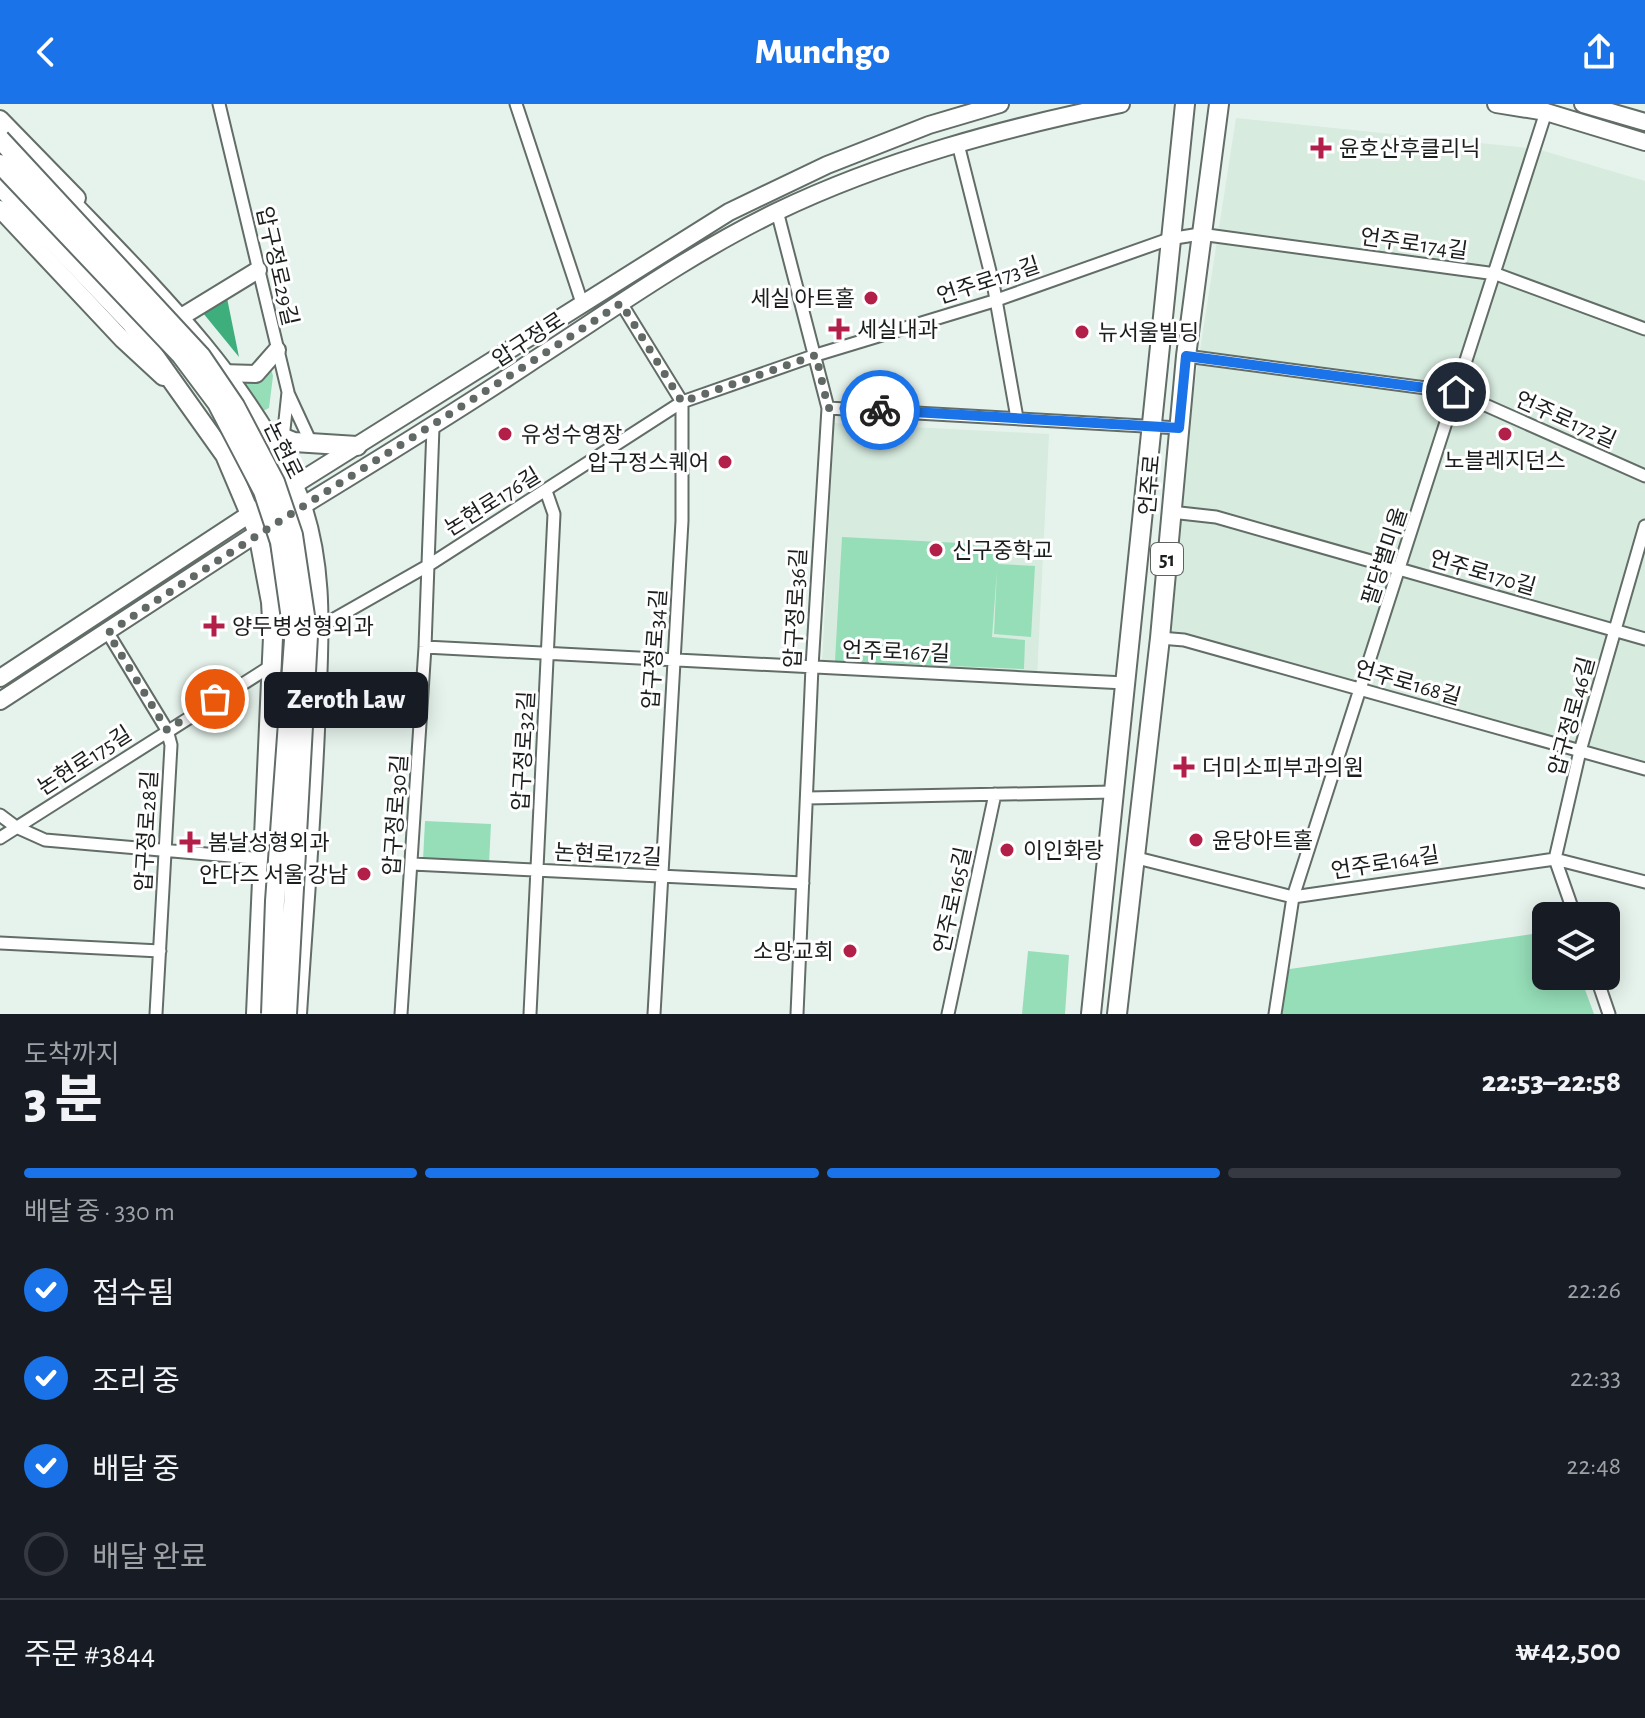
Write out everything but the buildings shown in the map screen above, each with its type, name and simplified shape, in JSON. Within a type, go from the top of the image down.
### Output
[{"type":"main road","name":"압구정로","points":[[0,701],[258,533],[433,427],[694,255],[777,211],[958,144],[1121,104]]},
{"type":"main road","name":"언주로","points":[[1091,1014],[1185,104]]},
{"type":"main road","name":"언주로","points":[[1117,1014],[1160,638],[1186,356],[1219,104]]},
{"type":"main road","points":[[1496,104],[1546,112],[1645,142]]},
{"type":"main road","points":[[1583,104],[1645,122]]},
{"type":"main road","name":"압구정로","points":[[0,678],[294,485],[729,212],[842,160],[929,125],[996,105]]},
{"type":"main road","points":[[0,119],[188,321],[258,270]]},
{"type":"main road","name":"논현로","points":[[0,132],[188,321],[261,429],[294,485],[302,506],[311,545],[319,633],[297,1014]]},
{"type":"main road","name":"논현로","points":[[0,139],[201,356],[235,406],[275,482],[293,535],[308,636],[287,1014]]},
{"type":"main road","name":"논현로","points":[[0,164],[181,355],[217,403],[263,491],[272,516],[290,594],[294,640],[275,901],[271,1014]]},
{"type":"main road","points":[[0,186],[131,323],[225,455],[258,533],[271,602],[273,637],[256,1014]]},
{"type":"main road","points":[[0,209],[123,340],[178,391]]},
{"type":"main road","points":[[221,373],[256,374],[277,350]]},
{"type":"main road","points":[[261,429],[283,439],[312,445],[357,446]]},
{"type":"main road","points":[[273,637],[280,644],[299,648],[319,633]]},
{"type":"main road","points":[[271,672],[287,661],[305,661],[317,675]]},
{"type":"street","name":"압구정로29길","points":[[219,104],[288,392],[283,439]]},
{"type":"street","points":[[516,104],[583,306]]},
{"type":"street","name":"팔당별미울","points":[[1275,1014],[1293,897],[1401,570],[1546,112]]},
{"type":"street","points":[[958,144],[1017,418]]},
{"type":"street","name":"압구정로36길","points":[[777,211],[828,408],[812,667],[797,1014]]},
{"type":"street","name":"언주로174길","points":[[1169,239],[1200,234],[1496,274],[1645,329]]},
{"type":"street","name":"언주로173길","points":[[682,402],[816,355],[994,301],[1169,239]]},
{"type":"street","points":[[621,303],[682,402]]},
{"type":"street","name":"언주로172길","points":[[1186,356],[1456,392],[1645,476]]},
{"type":"street","points":[[288,392],[312,445]]},
{"type":"street","name":"논현로176길","points":[[319,633],[682,402]]},
{"type":"street","name":"압구정로34길","points":[[654,1014],[682,521],[682,402]]},
{"type":"street","points":[[828,408],[1179,428]]},
{"type":"street","name":"압구정로30길","points":[[401,1014],[425,647],[433,427]]},
{"type":"street","name":"압구정로32길","points":[[530,1014],[554,514],[546,491]]},
{"type":"street","name":"언주로170길","points":[[1171,512],[1216,517],[1645,639]]},
{"type":"street","name":"압구정로46길","points":[[1555,859],[1580,751],[1645,526]]},
{"type":"street","name":"압구정로28길","points":[[108,633],[167,730],[171,745],[156,1014]]},
{"type":"street","name":"언주로168길","points":[[1160,638],[1184,640],[1645,769]]},
{"type":"street","name":"언주로167길","points":[[425,647],[1125,683]]},
{"type":"street","name":"논현로175길","points":[[0,838],[167,730],[271,672]]},
{"type":"street","points":[[807,798],[1113,792]]},
{"type":"street","name":"언주로165길","points":[[948,1014],[995,794]]},
{"type":"street","points":[[0,815],[16,827],[45,840],[264,859]]},
{"type":"street","name":"언주로164길","points":[[1133,857],[1293,897],[1555,859],[1645,882]]},
{"type":"street","points":[[1555,859],[1570,902]]},
{"type":"street","name":"논현로172길","points":[[412,864],[803,883]]},
{"type":"street","points":[[0,943],[160,951]]},
{"type":"street","points":[[1601,990],[1609,1014]]},
{"type":"shaded area","points":[[1236,118],[1537,149],[1645,181],[1645,768],[1157,628]]},
{"type":"shaded area","points":[[227,298],[239,357],[203,313]]},
{"type":"shaded area","points":[[270,365],[273,376],[269,408],[261,412],[242,383],[257,382]]},
{"type":"shaded area","name":"신구중학교","points":[[834,423],[1049,434],[1037,677],[822,666]]},
{"type":"shaded area","points":[[842,537],[999,545],[998,564],[1035,566],[1031,637],[994,634],[997,570],[992,637],[1025,640],[1024,669],[835,661]]},
{"type":"shaded area","points":[[425,821],[491,824],[489,864],[423,860]]},
{"type":"shaded area","points":[[1532,934],[1532,990],[1585,990],[1594,1014],[1276,1014],[1283,970]]},
{"type":"shaded area","points":[[1028,951],[1069,955],[1065,1014],[1022,1014]]},
{"type":"way so far","points":[[215,699],[167,730],[108,633],[258,533],[433,427],[621,303],[682,402],[816,355],[828,408],[880,410]]},
{"type":"place","name":"윤호산후클리닉","points":[[1321,148]]},
{"type":"place","name":"세실 아트홀","points":[[871,298]]},
{"type":"place","name":"세실내과","points":[[839,329]]},
{"type":"place","name":"뉴서울빌딩","points":[[1082,332]]},
{"type":"place","name":"유성수영장","points":[[505,434]]},
{"type":"place","name":"노블레지던스","points":[[1505,434]]},
{"type":"place","name":"압구정스퀘어","points":[[725,462]]},
{"type":"place","name":"신구중학교","points":[[936,550]]},
{"type":"place","name":"양두병성형외과","points":[[214,626]]},
{"type":"place","name":"Zeroth Law","points":[[215,699]]},
{"type":"place","name":"더미소피부과의원","points":[[1184,767]]},
{"type":"place","name":"윤당아트홀","points":[[1196,840]]},
{"type":"place","name":"봄날성형외과","points":[[190,842]]},
{"type":"place","name":"이인화랑","points":[[1007,850]]},
{"type":"place","name":"안다즈 서울 강남","points":[[364,874]]},
{"type":"place","name":"소망교회","points":[[850,951]]},
{"type":"route","points":[[880,410],[1179,428],[1186,356],[1456,392]]}]
